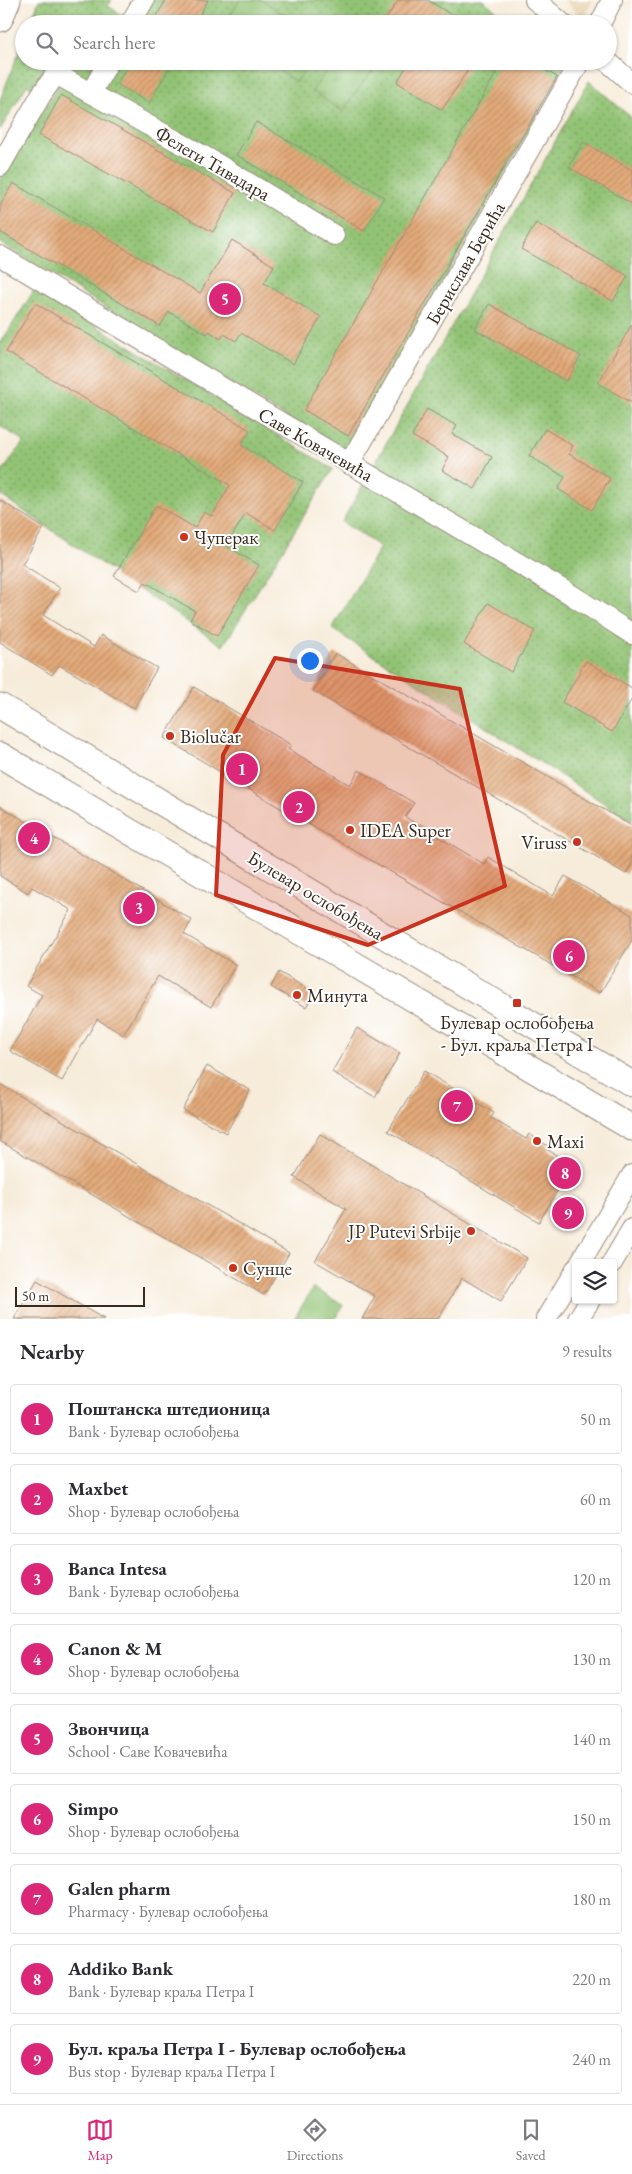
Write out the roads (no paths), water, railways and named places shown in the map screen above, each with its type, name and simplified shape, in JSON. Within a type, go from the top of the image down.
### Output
[{"type":"main road","points":[[0,19],[8,0]]},
{"type":"main road","name":"Булевар ослобођења","points":[[0,706],[632,1084]]},
{"type":"main road","points":[[0,755],[632,1128]]},
{"type":"street","points":[[135,15],[144,0]]},
{"type":"street","points":[[535,0],[552,15]]},
{"type":"street","points":[[604,15],[612,0]]},
{"type":"street","points":[[90,92],[103,70]]},
{"type":"street","name":"Берислава Берића","points":[[350,464],[575,70]]},
{"type":"street","points":[[617,70],[632,83]]},
{"type":"street","name":"Фелеги Тивадара","points":[[0,166],[41,95],[56,74],[209,160],[334,235]]},
{"type":"street","name":"Саве Ковачевића","points":[[0,256],[570,594],[632,634]]},
{"type":"street","points":[[582,1259],[632,1175]]},
{"type":"street","points":[[614,1259],[632,1229]]},
{"type":"street","points":[[546,1319],[572,1276]]},
{"type":"street","points":[[578,1319],[587,1304]]},
{"type":"place","name":"Звончица","points":[[225,299]]},
{"type":"place","name":"Чуперак","points":[[184,537]]},
{"type":"place","name":"Biolučar","points":[[170,736]]},
{"type":"place","name":"Поштанска штедионица","points":[[242,769]]},
{"type":"place","name":"Maxbet","points":[[299,807]]},
{"type":"place","name":"IDEA Super","points":[[350,830]]},
{"type":"place","name":"Canon & M","points":[[34,838]]},
{"type":"place","name":"Viruss","points":[[577,842]]},
{"type":"place","name":"Banca Intesa","points":[[139,908]]},
{"type":"place","name":"Simpo","points":[[569,956]]},
{"type":"place","name":"Минута","points":[[297,995]]},
{"type":"place","name":"Булевар ослобођења - Бул. краља Петра I","points":[[517,1003]]},
{"type":"place","name":"Galen pharm","points":[[457,1106]]},
{"type":"place","name":"Maxi","points":[[537,1141]]},
{"type":"place","name":"Addiko Bank","points":[[565,1173]]},
{"type":"place","name":"Бул. краља Петра I - Булевар ослобођења","points":[[568,1213]]},
{"type":"place","name":"JP Putevi Srbije","points":[[471,1231]]},
{"type":"place","name":"Сунце","points":[[233,1268]]}]
